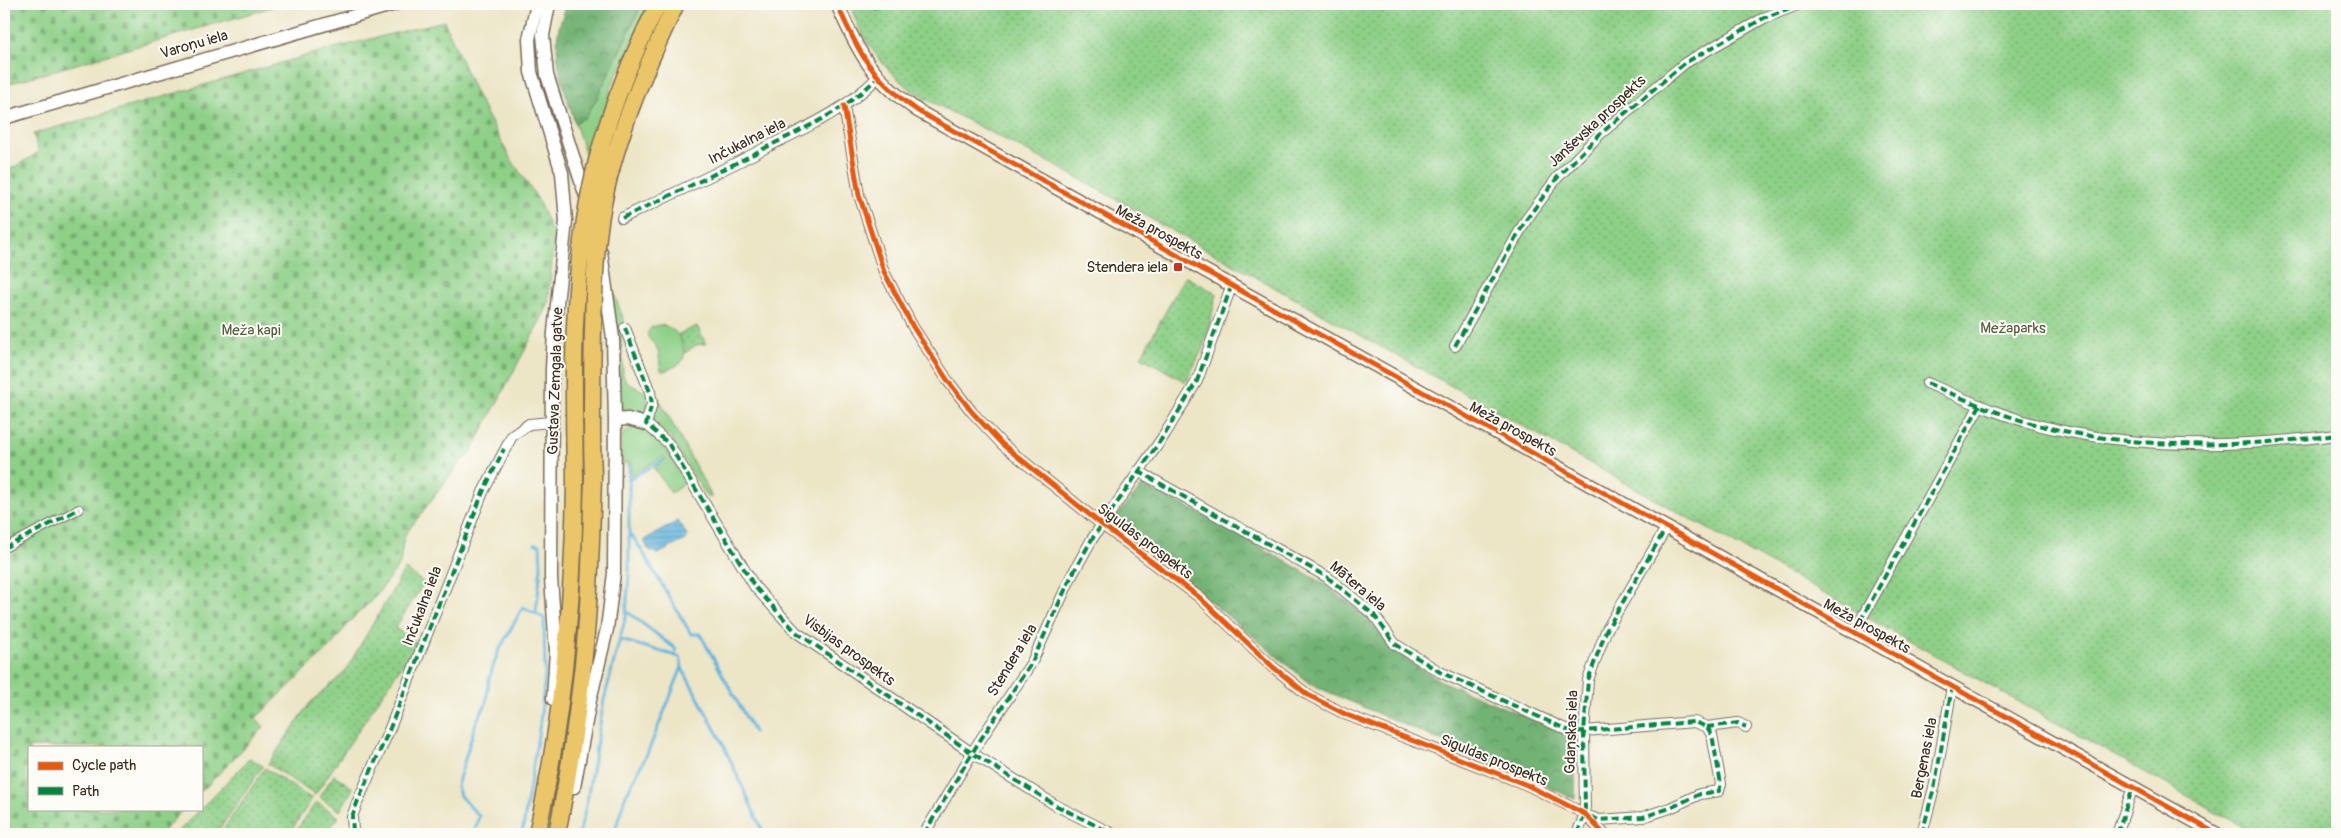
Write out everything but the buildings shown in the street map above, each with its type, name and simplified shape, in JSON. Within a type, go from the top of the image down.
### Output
[{"type":"main road","name":"Gustava Zemgala gatve","points":[[537,834],[562,687],[569,623],[575,477],[575,313],[586,214],[592,180],[609,121],[625,77],[658,4]]},
{"type":"main road","points":[[558,834],[584,663],[593,477],[591,396],[594,282],[601,214],[627,122],[651,55],[676,4]]},
{"type":"street","name":"Varoņu iela","points":[[4,118],[395,4]]},
{"type":"street","name":"Gustava Zemgala gatve","points":[[537,4],[530,30],[529,56],[535,88],[562,173],[566,221],[554,332],[551,422],[551,578],[556,650],[550,765]]},
{"type":"street","points":[[549,4],[543,41],[546,75],[589,204],[604,269],[613,338],[615,420],[614,573],[611,603],[602,658],[590,700],[568,820],[558,834]]},
{"type":"street","name":"Meža prospekts","points":[[837,4],[848,30],[877,78],[895,95],[918,111],[1231,287],[2217,834]]},
{"type":"street","name":"Janševska prospekts","points":[[1455,346],[1526,220],[1557,178],[1599,135],[1685,62],[1764,18],[1800,4]]},
{"type":"street","name":"Inčukalna iela","points":[[622,218],[704,180],[844,106],[877,78]]},
{"type":"street","name":"Siguldas prospekts","points":[[844,106],[859,195],[884,272],[913,327],[948,380],[972,412],[995,437],[1101,524],[1199,597],[1273,667],[1308,694],[1347,715],[1527,785],[1585,814],[1604,834]]},
{"type":"street","points":[[561,274],[571,264],[583,261],[604,269]]},
{"type":"street","name":"Stendera iela","points":[[924,834],[972,753],[1037,654],[1081,556],[1101,524],[1165,434],[1197,381],[1231,287]]},
{"type":"street","points":[[615,420],[628,419],[646,424],[652,404],[650,392],[625,328]]},
{"type":"street","points":[[1927,383],[1980,405],[2054,429],[2128,441],[2207,444],[2287,440],[2337,435]]},
{"type":"street","points":[[1854,632],[1980,405]]},
{"type":"street","name":"Inčukalna iela","points":[[353,831],[352,817],[356,803],[393,720],[483,492],[512,436],[529,424],[551,422]]},
{"type":"street","name":"Visbijas prospekts","points":[[646,424],[668,443],[756,587],[796,632],[972,753],[1057,806],[1113,834]]},
{"type":"street","name":"Mātera iela","points":[[1138,471],[1327,577],[1374,615],[1396,644],[1440,672],[1572,732],[1694,722],[1707,727],[1738,723],[1746,727]]},
{"type":"street","points":[[4,548],[79,509]]},
{"type":"street","name":"Gdaņskas iela","points":[[1577,834],[1585,814],[1584,732],[1588,680],[1606,632],[1666,528]]},
{"type":"street","name":"Bergenas iela","points":[[1922,834],[1935,784],[1952,687]]},
{"type":"street","points":[[1585,814],[1599,820],[1643,817],[1670,808],[1700,794],[1719,791],[1721,784],[1712,735],[1707,727]]},
{"type":"street","points":[[2117,834],[2133,787]]},
{"type":"green space","points":[[4,4],[283,4],[4,85]]},
{"type":"green space","points":[[568,4],[642,4],[597,98],[586,117],[575,123],[561,78],[557,48],[561,19]]},
{"type":"green space","points":[[642,4],[651,4],[612,85],[589,165],[575,123],[586,117],[597,98]]},
{"type":"green space","name":"Mežaparks","points":[[850,4],[2337,4],[2337,834],[2256,834],[1058,167],[922,97],[898,79],[878,57],[861,31]]},
{"type":"green space","name":"Meža kapi","points":[[444,21],[475,92],[509,156],[537,198],[554,237],[548,306],[469,456],[462,460],[404,536],[400,564],[374,598],[349,622],[332,645],[256,718],[264,727],[202,791],[202,746],[28,746],[28,810],[183,810],[160,834],[4,834],[4,173],[39,152],[33,134],[326,50]]},
{"type":"green space","points":[[1185,276],[1217,294],[1203,348],[1186,382],[1141,357]]},
{"type":"green space","points":[[612,288],[624,321],[621,331],[623,376],[628,383],[645,392],[648,404],[645,413],[636,417],[623,413],[620,408]]},
{"type":"green space","points":[[665,326],[676,333],[685,349],[682,361],[664,371],[661,370],[658,350],[648,336],[652,327]]},
{"type":"green space","points":[[697,326],[706,344],[696,345],[685,353],[679,334]]},
{"type":"green space","points":[[655,396],[658,397],[712,497],[707,497],[670,437],[656,426],[653,417]]},
{"type":"green space","points":[[634,427],[649,431],[657,437],[687,482],[671,493],[654,468],[665,460],[663,457],[631,475],[631,463],[621,463],[621,439],[624,432]]},
{"type":"green space","points":[[582,486],[586,486],[579,649],[551,834],[544,834]]},
{"type":"green space","points":[[1142,486],[1213,519],[1323,583],[1368,618],[1392,649],[1439,680],[1576,738],[1575,799],[1310,684],[1113,521]]},
{"type":"green space","points":[[405,569],[424,583],[395,628],[417,643],[315,795],[268,764],[310,703],[344,673]]},
{"type":"green space","points":[[250,758],[263,766],[216,834],[176,834],[199,810],[202,810],[202,807]]},
{"type":"green space","points":[[265,768],[312,799],[289,834],[220,834]]},
{"type":"green space","points":[[334,775],[353,788],[340,811],[319,797]]},
{"type":"green space","points":[[316,802],[339,817],[330,828],[333,834],[294,834]]},
{"type":"water","points":[[678,521],[687,535],[687,539],[658,554],[648,549],[644,540]]},
{"type":"waterway","points":[[629,479],[663,460]]},
{"type":"waterway","points":[[579,834],[586,806],[604,700],[626,615],[629,575],[629,465]]},
{"type":"waterway","points":[[630,535],[636,541],[691,634],[700,634],[754,732]]},
{"type":"waterway","points":[[535,544],[540,545],[541,567],[536,613]]},
{"type":"waterway","points":[[474,834],[479,816],[460,796],[457,786],[476,722],[486,704],[489,679],[498,652],[523,607],[544,618],[545,675],[540,723],[522,834]]},
{"type":"waterway","points":[[626,611],[676,649],[675,656]]},
{"type":"waterway","points":[[614,834],[625,797],[648,752],[682,667],[680,657],[621,640]]},
{"type":"waterway","points":[[682,668],[722,742],[764,834]]},
{"type":"marked path","points":[[873,8],[880,4]]},
{"type":"marked path","points":[[1455,346],[1526,220],[1557,178],[1599,135],[1685,63],[1764,18],[1800,4]]},
{"type":"marked path","points":[[622,218],[811,125],[839,109],[877,78]]},
{"type":"marked path","points":[[924,834],[977,745],[1032,662],[1071,577],[1092,539],[1165,434],[1197,381],[1231,287]]},
{"type":"marked path","points":[[625,328],[650,392],[652,404],[646,424],[668,443],[755,587],[796,632],[972,753],[1057,806],[1113,834]]},
{"type":"marked path","points":[[1927,383],[2022,421],[2090,436],[2160,443],[2231,444],[2337,435]]},
{"type":"marked path","points":[[1854,632],[1980,405]]},
{"type":"marked path","points":[[353,831],[352,817],[357,803],[390,728],[483,492],[504,449]]},
{"type":"marked path","points":[[1138,471],[1327,577],[1374,615],[1395,644],[1440,672],[1572,732],[1694,722],[1707,727],[1712,735],[1721,784],[1719,791],[1700,794],[1670,808],[1643,817],[1599,820],[1590,816]]},
{"type":"marked path","points":[[4,548],[79,509]]},
{"type":"marked path","points":[[1577,834],[1585,814],[1584,732],[1588,680],[1606,631],[1666,528]]},
{"type":"marked path","points":[[1922,834],[1935,784],[1952,687]]},
{"type":"marked path","points":[[1707,727],[1738,723],[1746,727]]},
{"type":"marked path","points":[[2117,834],[2133,787]]},
{"type":"cycle path","points":[[837,4],[852,37],[868,64],[889,88],[918,111],[2217,834]]},
{"type":"cycle path","points":[[844,106],[859,195],[884,272],[913,327],[948,381],[972,412],[1002,444],[1101,524],[1199,597],[1273,667],[1308,695],[1347,715],[1527,785],[1585,814],[1604,834]]},
{"type":"place","name":"Stendera iela","points":[[1178,267]]}]
